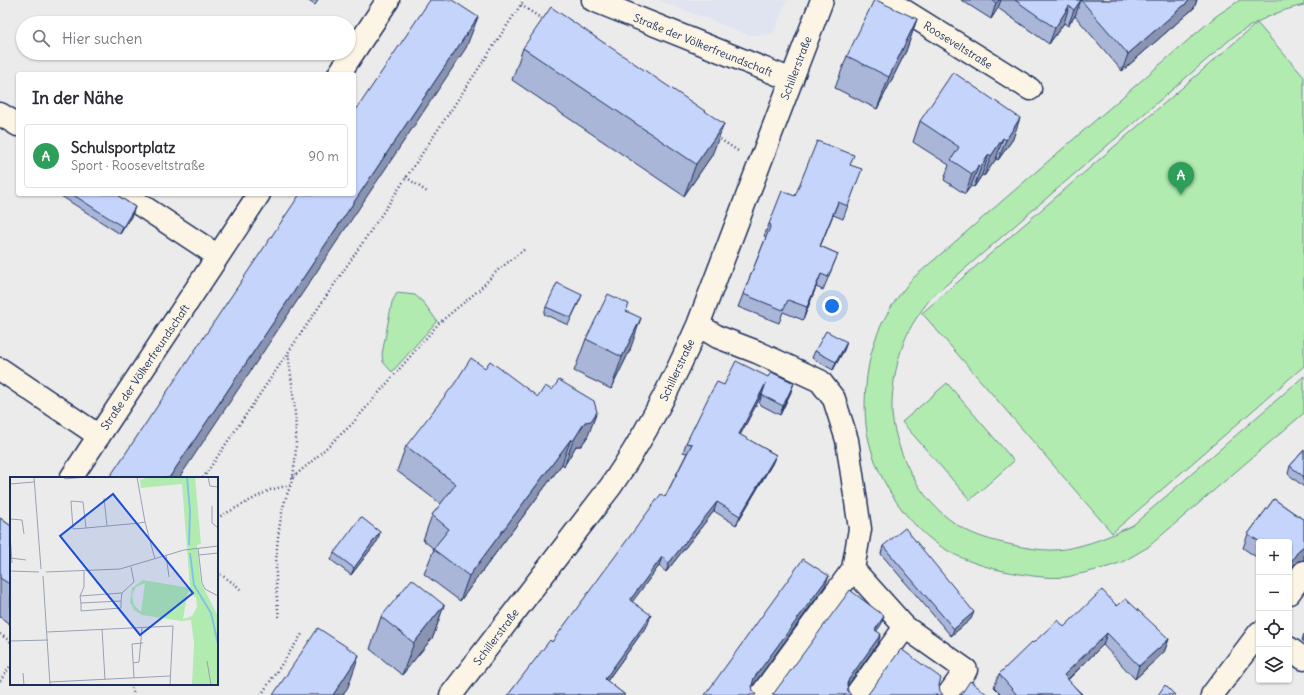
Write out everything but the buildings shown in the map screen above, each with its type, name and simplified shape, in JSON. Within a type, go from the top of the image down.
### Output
[{"type":"street","points":[[356,48],[388,0]]},
{"type":"street","name":"Straße der Völkerfreundschaft","points":[[592,0],[792,80]]},
{"type":"street","name":"Schillerstraße","points":[[451,695],[611,486],[632,456],[663,400],[679,369],[698,325],[822,0]]},
{"type":"street","name":"Rooseveltstraße","points":[[887,0],[1030,89]]},
{"type":"street","points":[[340,72],[348,60]]},
{"type":"street","points":[[0,114],[16,124]]},
{"type":"street","points":[[127,196],[218,256]]},
{"type":"street","name":"Straße der Völkerfreundschaft","points":[[72,477],[258,196]]},
{"type":"street","points":[[698,325],[718,337],[758,352],[820,381],[834,399],[847,440],[860,529],[853,569],[761,695]]},
{"type":"street","points":[[0,369],[99,436]]},
{"type":"street","points":[[853,569],[905,627],[966,670],[948,695]]},
{"type":"street","points":[[1292,589],[1304,572]]},
{"type":"street","points":[[856,695],[905,627]]},
{"type":"street","points":[[1212,695],[1256,637]]},
{"type":"street","points":[[1292,650],[1304,659]]},
{"type":"path","points":[[204,477],[524,0]]},
{"type":"path","points":[[521,5],[547,23]]},
{"type":"path","points":[[713,134],[759,165]]},
{"type":"path","points":[[406,177],[426,192]]},
{"type":"path","points":[[293,477],[352,424],[439,323],[479,290],[498,270],[526,249]]},
{"type":"path","points":[[279,617],[276,592],[277,546],[283,508],[293,477],[295,447],[294,404],[288,352]]},
{"type":"path","points":[[218,517],[270,490],[290,485]]},
{"type":"path","points":[[218,573],[236,585],[242,592]]},
{"type":"path","points":[[0,634],[10,641]]},
{"type":"path","points":[[261,695],[302,634]]},
{"type":"path","points":[[0,681],[10,666]]},
{"type":"path","points":[[130,685],[134,695]]},
{"type":"shaded area","points":[[658,0],[787,0],[773,34],[748,35]]},
{"type":"green space","points":[[1240,0],[1304,0],[1304,5],[1267,17],[1233,37],[931,298],[912,325],[901,350],[893,392],[893,422],[902,454],[917,483],[926,496],[949,519],[967,531],[991,540],[1029,548],[1051,550],[1065,549],[1091,543],[1133,525],[1304,376],[1304,413],[1148,547],[1122,562],[1069,577],[1043,577],[997,569],[976,563],[950,552],[934,542],[919,529],[906,514],[894,498],[875,462],[866,425],[865,401],[871,352],[882,323],[902,291],[912,279],[1216,16]]},
{"type":"green space","points":[[1257,23],[1304,77],[1304,366],[1112,533],[922,313]]},
{"type":"green space","points":[[397,293],[415,295],[424,303],[437,321],[392,372],[383,362],[382,354],[392,302]]},
{"type":"green space","points":[[947,383],[1014,461],[970,500],[902,422]]},
{"type":"place","name":"Schulsportplatz","points":[[1181,195]]}]
